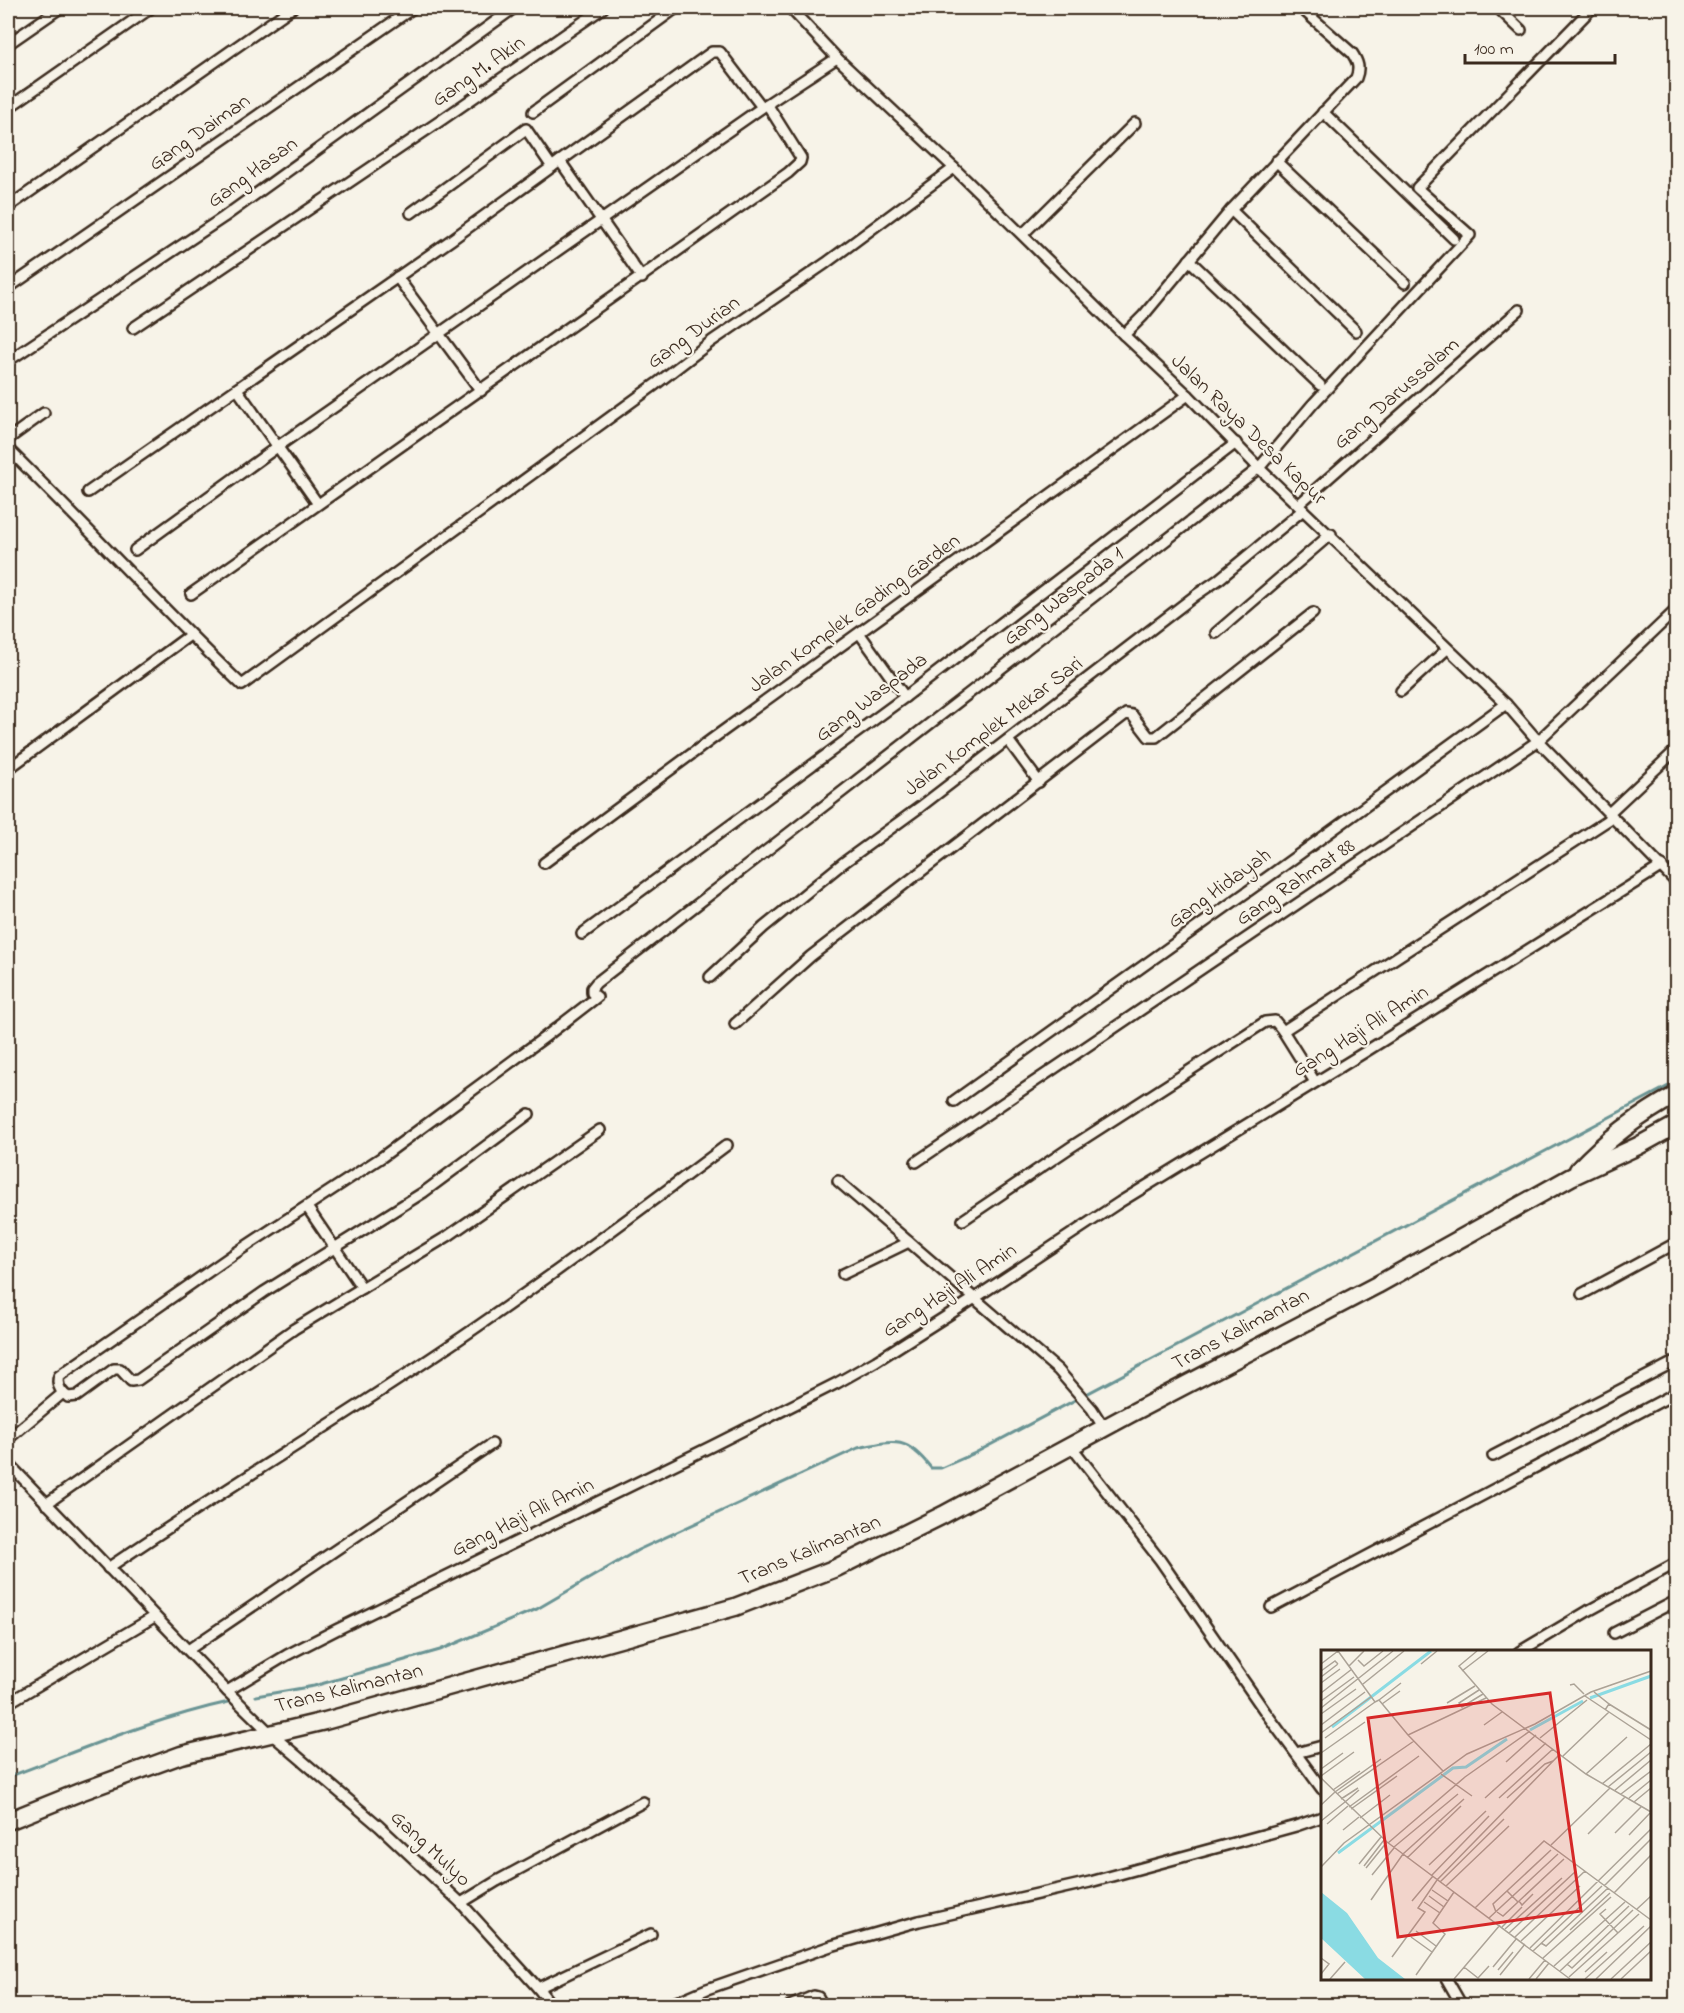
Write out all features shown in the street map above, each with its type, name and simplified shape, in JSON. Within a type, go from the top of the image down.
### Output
[{"type":"highway","name":"Trans Kalimantan","points":[[1571,1177],[1595,1151],[1629,1124],[1677,1095]]},
{"type":"highway","name":"Trans Kalimantan","points":[[8,1821],[181,1755],[270,1732],[325,1721],[735,1607],[836,1568],[1377,1284],[1571,1177],[1677,1125]]},
{"type":"street","points":[[8,44],[60,8]]},
{"type":"street","points":[[8,108],[151,8]]},
{"type":"street","points":[[8,207],[292,8]]},
{"type":"street","name":"Gang Daiman","points":[[8,288],[413,8]]},
{"type":"street","name":"Gang Hasan","points":[[8,361],[224,217],[514,8]]},
{"type":"street","name":"Gang M. Akin","points":[[133,328],[603,8]]},
{"type":"street","points":[[533,112],[676,8]]},
{"type":"street","name":"Jalan Raya Desa Kapur","points":[[790,8],[837,58],[1023,234],[1188,395],[1259,468],[1331,534],[1506,704],[1538,741],[1668,869],[1677,882]]},
{"type":"street","points":[[1124,335],[1143,316],[1231,210],[1356,78],[1359,70],[1352,53],[1301,8]]},
{"type":"street","points":[[1498,8],[1521,30]]},
{"type":"street","name":"Gang Waspada 1","points":[[307,1207],[382,1157],[597,998],[592,993],[592,988],[596,983],[1259,468],[1312,405],[1470,235],[1417,189],[1592,8]]},
{"type":"street","points":[[88,492],[397,277],[712,51],[720,52],[765,106],[799,153],[800,162],[642,278],[191,594]]},
{"type":"street","points":[[135,550],[277,447],[837,58]]},
{"type":"street","points":[[1323,112],[1454,239]]},
{"type":"street","points":[[1023,234],[1135,123]]},
{"type":"street","points":[[411,213],[526,129],[552,167]]},
{"type":"street","points":[[560,161],[642,278]]},
{"type":"street","points":[[1276,161],[1405,283]]},
{"type":"street","name":"Gang Durian","points":[[190,635],[242,685],[712,341],[825,263],[954,168]]},
{"type":"street","points":[[1231,210],[1356,331]]},
{"type":"street","points":[[1189,260],[1320,385]]},
{"type":"street","points":[[397,277],[481,391]]},
{"type":"street","name":"Gang Darussalam","points":[[1300,507],[1519,310]]},
{"type":"street","points":[[237,389],[318,504]]},
{"type":"street","name":"Jalan Komplek Gading Garden","points":[[544,863],[1188,395]]},
{"type":"street","points":[[8,439],[44,413]]},
{"type":"street","name":"Gang Waspada","points":[[582,934],[905,697],[1236,443]]},
{"type":"street","points":[[8,449],[190,635],[8,769]]},
{"type":"street","name":"Jalan Komplek Mekar Sari","points":[[710,977],[764,927],[843,863],[1218,580],[1300,507]]},
{"type":"street","points":[[1216,633],[1331,534]]},
{"type":"street","name":"Gang Rahmat 88","points":[[916,1162],[1538,741],[1677,610]]},
{"type":"street","points":[[735,1024],[811,956],[1126,714],[1132,715],[1149,737],[1156,737],[1313,613]]},
{"type":"street","points":[[860,634],[905,697]]},
{"type":"street","points":[[1401,691],[1448,649]]},
{"type":"street","name":"Gang Hidayah","points":[[954,1101],[1506,704]]},
{"type":"street","points":[[1008,740],[1039,782]]},
{"type":"street","points":[[1283,1031],[1611,815],[1677,750]]},
{"type":"street","name":"Gang Haji Ali Amin","points":[[229,1693],[287,1655],[336,1630],[837,1383],[975,1298],[1120,1202],[1668,869]]},
{"type":"street","points":[[963,1220],[1071,1147],[1265,1022],[1275,1021],[1315,1082]]},
{"type":"street","points":[[362,1288],[334,1248],[307,1207],[234,1254],[59,1376],[58,1384],[68,1397],[77,1396],[114,1369],[120,1369],[131,1381],[138,1380],[264,1292],[334,1248],[424,1192],[529,1114]]},
{"type":"street","points":[[46,1504],[294,1329],[448,1236],[600,1130]]},
{"type":"street","points":[[108,1568],[446,1348],[558,1271],[727,1145]]},
{"type":"street","points":[[838,1181],[1058,1370],[1082,1397],[1104,1428]]},
{"type":"street","points":[[843,1274],[909,1242]]},
{"type":"street","points":[[1582,1294],[1677,1243]]},
{"type":"street","points":[[1493,1456],[1677,1361]]},
{"type":"street","points":[[8,1439],[63,1393]]},
{"type":"street","points":[[1271,1607],[1677,1393]]},
{"type":"street","points":[[188,1650],[492,1444]]},
{"type":"street","points":[[1071,1446],[1160,1560],[1321,1787]]},
{"type":"street","name":"Gang Mulyo","points":[[8,1463],[229,1693],[270,1732],[379,1826],[461,1903],[552,2006]]},
{"type":"street","points":[[1523,1650],[1588,1611],[1677,1563]]},
{"type":"street","points":[[1614,1633],[1677,1601]]},
{"type":"street","points":[[8,1703],[154,1617]]},
{"type":"street","points":[[1296,1753],[1321,1747]]},
{"type":"street","points":[[461,1903],[644,1802]]},
{"type":"street","points":[[667,2006],[707,1989],[831,1946],[919,1921],[1100,1879],[1321,1818]]},
{"type":"street","points":[[538,1988],[651,1934]]},
{"type":"street","points":[[1447,1980],[1462,2006]]},
{"type":"street","points":[[790,2006],[814,1996],[818,1997],[823,2006]]},
{"type":"waterway","points":[[256,1696],[314,1686],[440,1650],[537,1609],[638,1550],[858,1448],[882,1443],[899,1443],[914,1450],[931,1468],[941,1468],[975,1453],[1676,1082]]},
{"type":"waterway","points":[[8,1777],[147,1725],[233,1701]]}]
